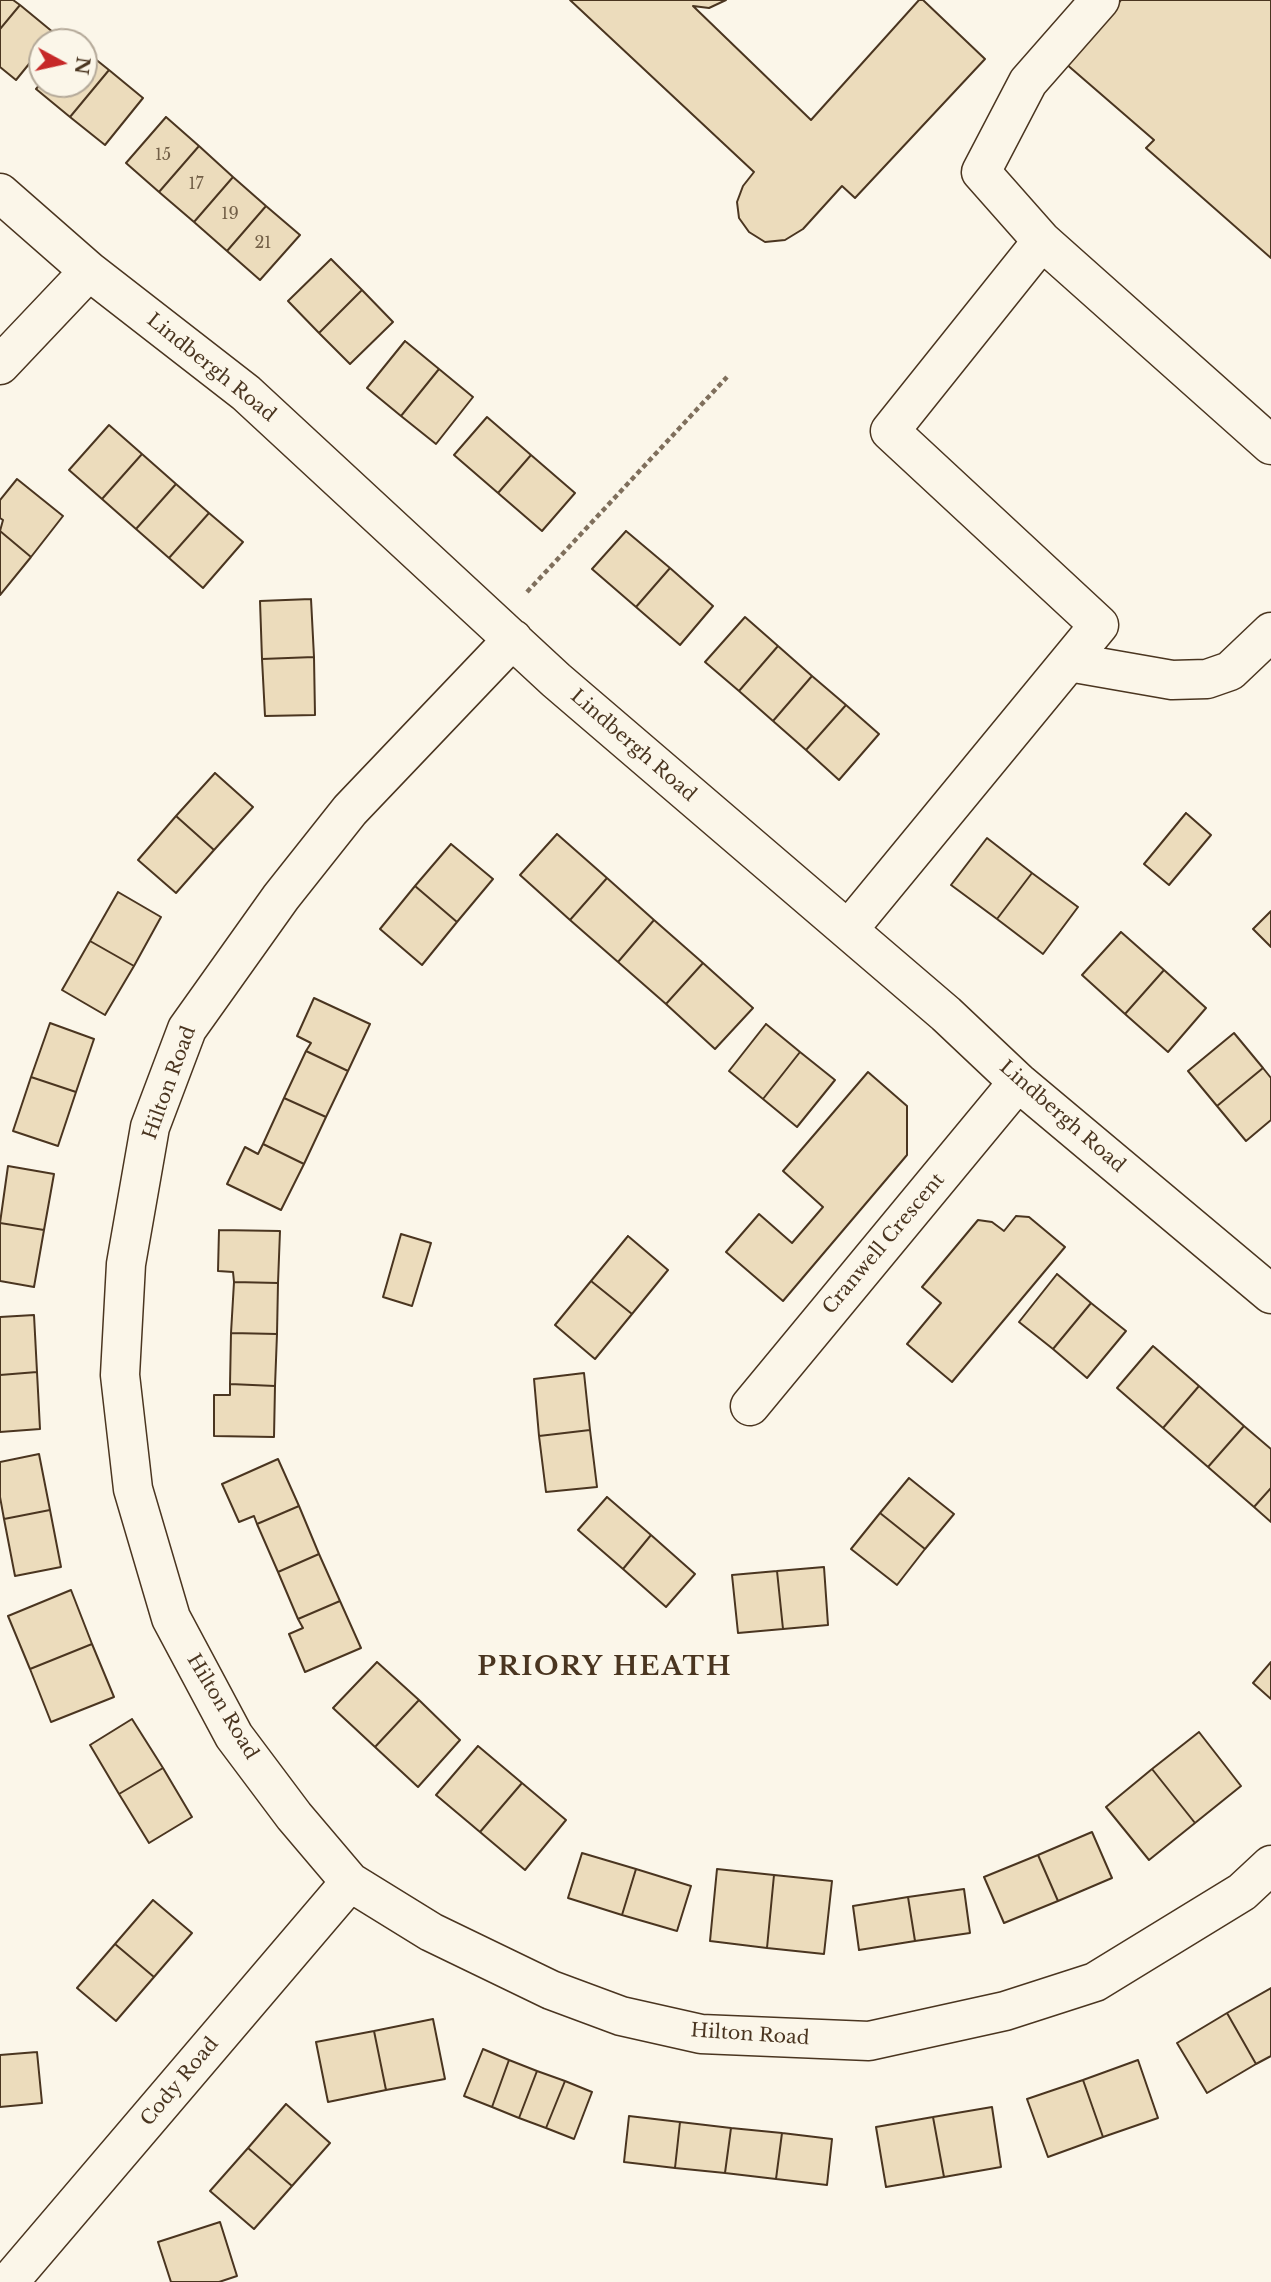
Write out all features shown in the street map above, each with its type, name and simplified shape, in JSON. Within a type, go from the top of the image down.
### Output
[{"type":"street","points":[[1100,0],[1028,82],[981,172],[1042,241],[1271,445]]},
{"type":"street","name":"Lindbergh Road","points":[[0,193],[89,271],[246,393],[556,680],[946,1014],[1018,1082],[1271,1294]]},
{"type":"street","points":[[848,930],[1099,625],[890,431],[1042,241]]},
{"type":"street","points":[[0,365],[89,271]]},
{"type":"street","name":"Hilton Road","points":[[505,631],[350,810],[281,897],[187,1029],[150,1127],[126,1264],[120,1375],[133,1489],[171,1618],[234,1736],[294,1816],[350,1882],[431,1932],[551,1990],[621,2017],[701,2034],[869,2041],[1005,2011],[1095,1982],[1242,1892],[1271,1865]]},
{"type":"street","points":[[1069,662],[1172,680],[1207,679],[1230,671],[1271,632]]},
{"type":"street","name":"Cranwell Crescent","points":[[750,1406],[1018,1082]]},
{"type":"street","name":"Cody Road","points":[[9,2282],[350,1882]]},
{"type":"path","points":[[505,631],[727,377]]},
{"type":"building","points":[[0,0],[13,0],[20,5],[0,29]]},
{"type":"building","points":[[570,0],[726,0],[709,8],[693,6],[811,120],[919,0],[923,0],[985,59],[855,198],[842,186],[803,229],[785,240],[765,242],[749,232],[739,218],[737,202],[743,186],[754,172]]},
{"type":"building","points":[[1121,0],[1271,0],[1271,258],[1146,148],[1154,140],[1065,63]]},
{"type":"building","points":[[20,5],[48,28],[28,28],[28,65],[16,80],[0,67],[0,29]]},
{"type":"building","points":[[98,61],[109,70],[98,83]]},
{"type":"building","points":[[109,70],[143,98],[105,145],[70,117],[86,98],[98,98],[98,83]]},
{"type":"building","points":[[47,98],[86,98],[70,117]]},
{"type":"building","points":[[166,117],[199,146],[159,192],[126,163]]},
{"type":"building","points":[[199,146],[233,177],[194,222],[159,192]]},
{"type":"building","points":[[233,177],[266,206],[227,251],[194,222]]},
{"type":"building","points":[[266,206],[300,235],[260,280],[227,251]]},
{"type":"building","points":[[331,259],[362,290],[319,333],[288,301]]},
{"type":"building","points":[[362,290],[393,322],[350,364],[319,333]]},
{"type":"building","points":[[405,341],[439,369],[401,416],[367,388]]},
{"type":"building","points":[[439,369],[473,397],[436,444],[401,416]]},
{"type":"building","points":[[487,417],[531,455],[498,493],[454,455]]},
{"type":"building","points":[[109,425],[142,454],[102,499],[69,470]]},
{"type":"building","points":[[142,454],[176,484],[136,529],[102,499]]},
{"type":"building","points":[[531,455],[575,493],[542,531],[498,493]]},
{"type":"building","points":[[17,479],[63,516],[31,557],[0,531],[3,520],[0,518],[0,500]]},
{"type":"building","points":[[176,484],[209,513],[169,558],[136,529]]},
{"type":"building","points":[[209,513],[243,542],[203,588],[169,558]]},
{"type":"building","points":[[0,531],[31,557],[0,595]]},
{"type":"building","points":[[626,531],[670,568],[636,607],[592,569]]},
{"type":"building","points":[[670,568],[713,606],[680,645],[636,607]]},
{"type":"building","points":[[311,599],[314,657],[262,659],[260,601]]},
{"type":"building","points":[[745,617],[778,646],[739,691],[705,662]]},
{"type":"building","points":[[778,646],[812,676],[773,721],[739,691]]},
{"type":"building","points":[[314,657],[315,715],[265,716],[262,659]]},
{"type":"building","points":[[812,676],[846,705],[806,750],[773,721]]},
{"type":"building","points":[[846,705],[879,734],[839,780],[806,750]]},
{"type":"building","points":[[215,773],[253,807],[214,850],[176,816]]},
{"type":"building","points":[[1186,813],[1211,835],[1169,885],[1144,864]]},
{"type":"building","points":[[176,816],[214,850],[176,893],[138,860]]},
{"type":"building","points":[[557,834],[607,878],[570,920],[520,875]]},
{"type":"building","points":[[987,838],[1032,873],[997,919],[951,885]]},
{"type":"building","points":[[451,844],[493,879],[457,922],[415,886]]},
{"type":"building","points":[[1032,873],[1078,907],[1043,954],[997,919]]},
{"type":"building","points":[[607,878],[654,920],[618,962],[570,920]]},
{"type":"building","points":[[415,886],[457,922],[422,965],[380,929]]},
{"type":"building","points":[[118,892],[161,917],[134,966],[90,941]]},
{"type":"building","points":[[1271,911],[1271,947],[1253,929]]},
{"type":"building","points":[[654,920],[703,963],[666,1004],[618,962]]},
{"type":"building","points":[[1121,932],[1164,970],[1125,1014],[1082,975]]},
{"type":"building","points":[[90,941],[134,966],[105,1015],[62,990]]},
{"type":"building","points":[[703,963],[753,1008],[715,1049],[666,1004]]},
{"type":"building","points":[[1164,970],[1206,1008],[1168,1052],[1125,1014]]},
{"type":"building","points":[[314,998],[370,1024],[348,1071],[306,1051],[311,1043],[297,1036]]},
{"type":"building","points":[[50,1023],[94,1039],[76,1092],[31,1077]]},
{"type":"building","points":[[766,1024],[800,1052],[763,1099],[729,1071]]},
{"type":"building","points":[[1234,1033],[1263,1068],[1217,1106],[1188,1071]]},
{"type":"building","points":[[306,1051],[348,1071],[326,1117],[284,1098]]},
{"type":"building","points":[[800,1052],[835,1080],[797,1127],[763,1099]]},
{"type":"building","points":[[1263,1068],[1271,1078],[1271,1120],[1246,1141],[1217,1106]]},
{"type":"building","points":[[868,1072],[907,1106],[907,1155],[783,1301],[726,1252],[759,1214],[792,1243],[823,1207],[783,1171]]},
{"type":"building","points":[[31,1077],[76,1092],[58,1146],[13,1131]]},
{"type":"building","points":[[284,1098],[326,1117],[304,1164],[263,1144]]},
{"type":"building","points":[[263,1144],[304,1164],[281,1210],[227,1184],[245,1147],[258,1154]]},
{"type":"building","points":[[8,1166],[54,1174],[44,1230],[0,1223]]},
{"type":"building","points":[[1016,1216],[1029,1217],[1065,1247],[952,1382],[907,1344],[941,1303],[922,1287],[978,1220],[992,1222],[1004,1231]]},
{"type":"building","points":[[0,1223],[44,1230],[34,1287],[0,1281]]},
{"type":"building","points":[[219,1230],[280,1231],[278,1283],[234,1282],[233,1272],[218,1271]]},
{"type":"building","points":[[401,1234],[431,1243],[412,1306],[383,1297]]},
{"type":"building","points":[[628,1236],[668,1270],[632,1314],[591,1281]]},
{"type":"building","points":[[1057,1274],[1091,1303],[1053,1349],[1019,1322]]},
{"type":"building","points":[[591,1281],[632,1314],[595,1359],[555,1325]]},
{"type":"building","points":[[234,1282],[278,1283],[277,1334],[231,1333]]},
{"type":"building","points":[[1091,1303],[1126,1331],[1087,1378],[1053,1349]]},
{"type":"building","points":[[34,1315],[37,1372],[0,1375],[0,1317]]},
{"type":"building","points":[[231,1333],[277,1334],[275,1386],[230,1384]]},
{"type":"building","points":[[1153,1346],[1199,1386],[1163,1428],[1117,1388]]},
{"type":"building","points":[[37,1372],[40,1429],[0,1432],[0,1375]]},
{"type":"building","points":[[584,1373],[590,1430],[539,1436],[534,1379]]},
{"type":"building","points":[[230,1384],[275,1386],[274,1437],[214,1436],[214,1395],[230,1395]]},
{"type":"building","points":[[1199,1386],[1244,1426],[1208,1467],[1163,1428]]},
{"type":"building","points":[[1244,1426],[1271,1449],[1271,1488],[1254,1507],[1208,1467]]},
{"type":"building","points":[[590,1430],[597,1487],[546,1492],[539,1436]]},
{"type":"building","points":[[39,1454],[50,1510],[4,1519],[0,1497],[0,1462]]},
{"type":"building","points":[[278,1459],[299,1506],[257,1524],[254,1516],[239,1522],[222,1484]]},
{"type":"building","points":[[909,1478],[954,1514],[925,1549],[880,1513]]},
{"type":"building","points":[[1271,1488],[1271,1522],[1254,1507]]},
{"type":"building","points":[[607,1497],[651,1535],[623,1569],[578,1530]]},
{"type":"building","points":[[299,1506],[319,1554],[278,1572],[257,1524]]},
{"type":"building","points":[[50,1510],[61,1567],[15,1576],[4,1519]]},
{"type":"building","points":[[880,1513],[925,1549],[897,1585],[851,1549]]},
{"type":"building","points":[[651,1535],[695,1574],[666,1607],[623,1569]]},
{"type":"building","points":[[319,1554],[340,1601],[298,1619],[278,1572]]},
{"type":"building","points":[[824,1567],[828,1625],[783,1629],[777,1571]]},
{"type":"building","points":[[777,1571],[783,1629],[738,1633],[732,1575]]},
{"type":"building","points":[[71,1590],[92,1644],[30,1669],[8,1616]]},
{"type":"building","points":[[340,1601],[361,1648],[305,1672],[289,1634],[303,1628],[298,1619]]},
{"type":"building","points":[[92,1644],[114,1697],[51,1722],[30,1669]]},
{"type":"building","points":[[377,1662],[419,1700],[375,1747],[333,1708]]},
{"type":"building","points":[[1271,1662],[1271,1699],[1253,1683]]},
{"type":"building","points":[[419,1700],[460,1740],[418,1787],[375,1747]]},
{"type":"building","points":[[132,1719],[163,1768],[119,1794],[90,1745]]},
{"type":"building","points":[[1199,1732],[1241,1786],[1195,1823],[1152,1769]]},
{"type":"building","points":[[478,1746],[522,1783],[480,1832],[436,1795]]},
{"type":"building","points":[[163,1768],[192,1817],[149,1843],[119,1794]]},
{"type":"building","points":[[1152,1769],[1195,1823],[1149,1860],[1106,1807]]},
{"type":"building","points":[[522,1783],[566,1820],[525,1870],[480,1832]]},
{"type":"building","points":[[1092,1832],[1112,1878],[1058,1901],[1038,1855]]},
{"type":"building","points":[[582,1853],[636,1869],[622,1915],[568,1898]]},
{"type":"building","points":[[1038,1855],[1058,1901],[1004,1923],[984,1877]]},
{"type":"building","points":[[636,1869],[691,1886],[677,1931],[622,1915]]},
{"type":"building","points":[[717,1869],[774,1875],[767,1948],[710,1941]]},
{"type":"building","points":[[774,1875],[832,1881],[824,1954],[767,1948]]},
{"type":"building","points":[[964,1889],[970,1933],[915,1941],[908,1897]]},
{"type":"building","points":[[908,1897],[915,1941],[859,1950],[853,1906]]},
{"type":"building","points":[[153,1900],[192,1933],[154,1977],[115,1944]]},
{"type":"building","points":[[115,1944],[154,1977],[116,2021],[77,1988]]},
{"type":"building","points":[[1271,1988],[1271,2056],[1256,2064],[1227,2013]]},
{"type":"building","points":[[1227,2013],[1256,2064],[1207,2093],[1177,2043]]},
{"type":"building","points":[[433,2019],[445,2079],[386,2090],[374,2031]]},
{"type":"building","points":[[374,2031],[386,2090],[328,2102],[316,2042]]},
{"type":"building","points":[[483,2049],[509,2060],[492,2107],[464,2096]]},
{"type":"building","points":[[37,2052],[42,2103],[0,2107],[0,2055]]},
{"type":"building","points":[[509,2060],[537,2071],[519,2118],[492,2107]]},
{"type":"building","points":[[1138,2060],[1158,2118],[1103,2137],[1083,2080]]},
{"type":"building","points":[[537,2071],[565,2081],[546,2128],[519,2118]]},
{"type":"building","points":[[1083,2080],[1103,2137],[1048,2157],[1027,2099]]},
{"type":"building","points":[[565,2081],[592,2092],[574,2139],[546,2128]]},
{"type":"building","points":[[286,2104],[330,2143],[292,2186],[248,2148]]},
{"type":"building","points":[[992,2107],[1001,2167],[944,2177],[933,2117]]},
{"type":"building","points":[[629,2116],[680,2122],[675,2168],[624,2162]]},
{"type":"building","points":[[933,2117],[944,2177],[886,2187],[876,2127]]},
{"type":"building","points":[[680,2122],[731,2128],[725,2173],[675,2168]]},
{"type":"building","points":[[731,2128],[782,2133],[776,2179],[725,2173]]},
{"type":"building","points":[[782,2133],[832,2139],[827,2185],[776,2179]]},
{"type":"building","points":[[248,2148],[292,2186],[254,2229],[210,2191]]},
{"type":"building","points":[[220,2222],[237,2276],[219,2282],[171,2282],[158,2242]]},
{"type":"district","name":"PRIORY HEATH","points":[[605,1668]]}]
